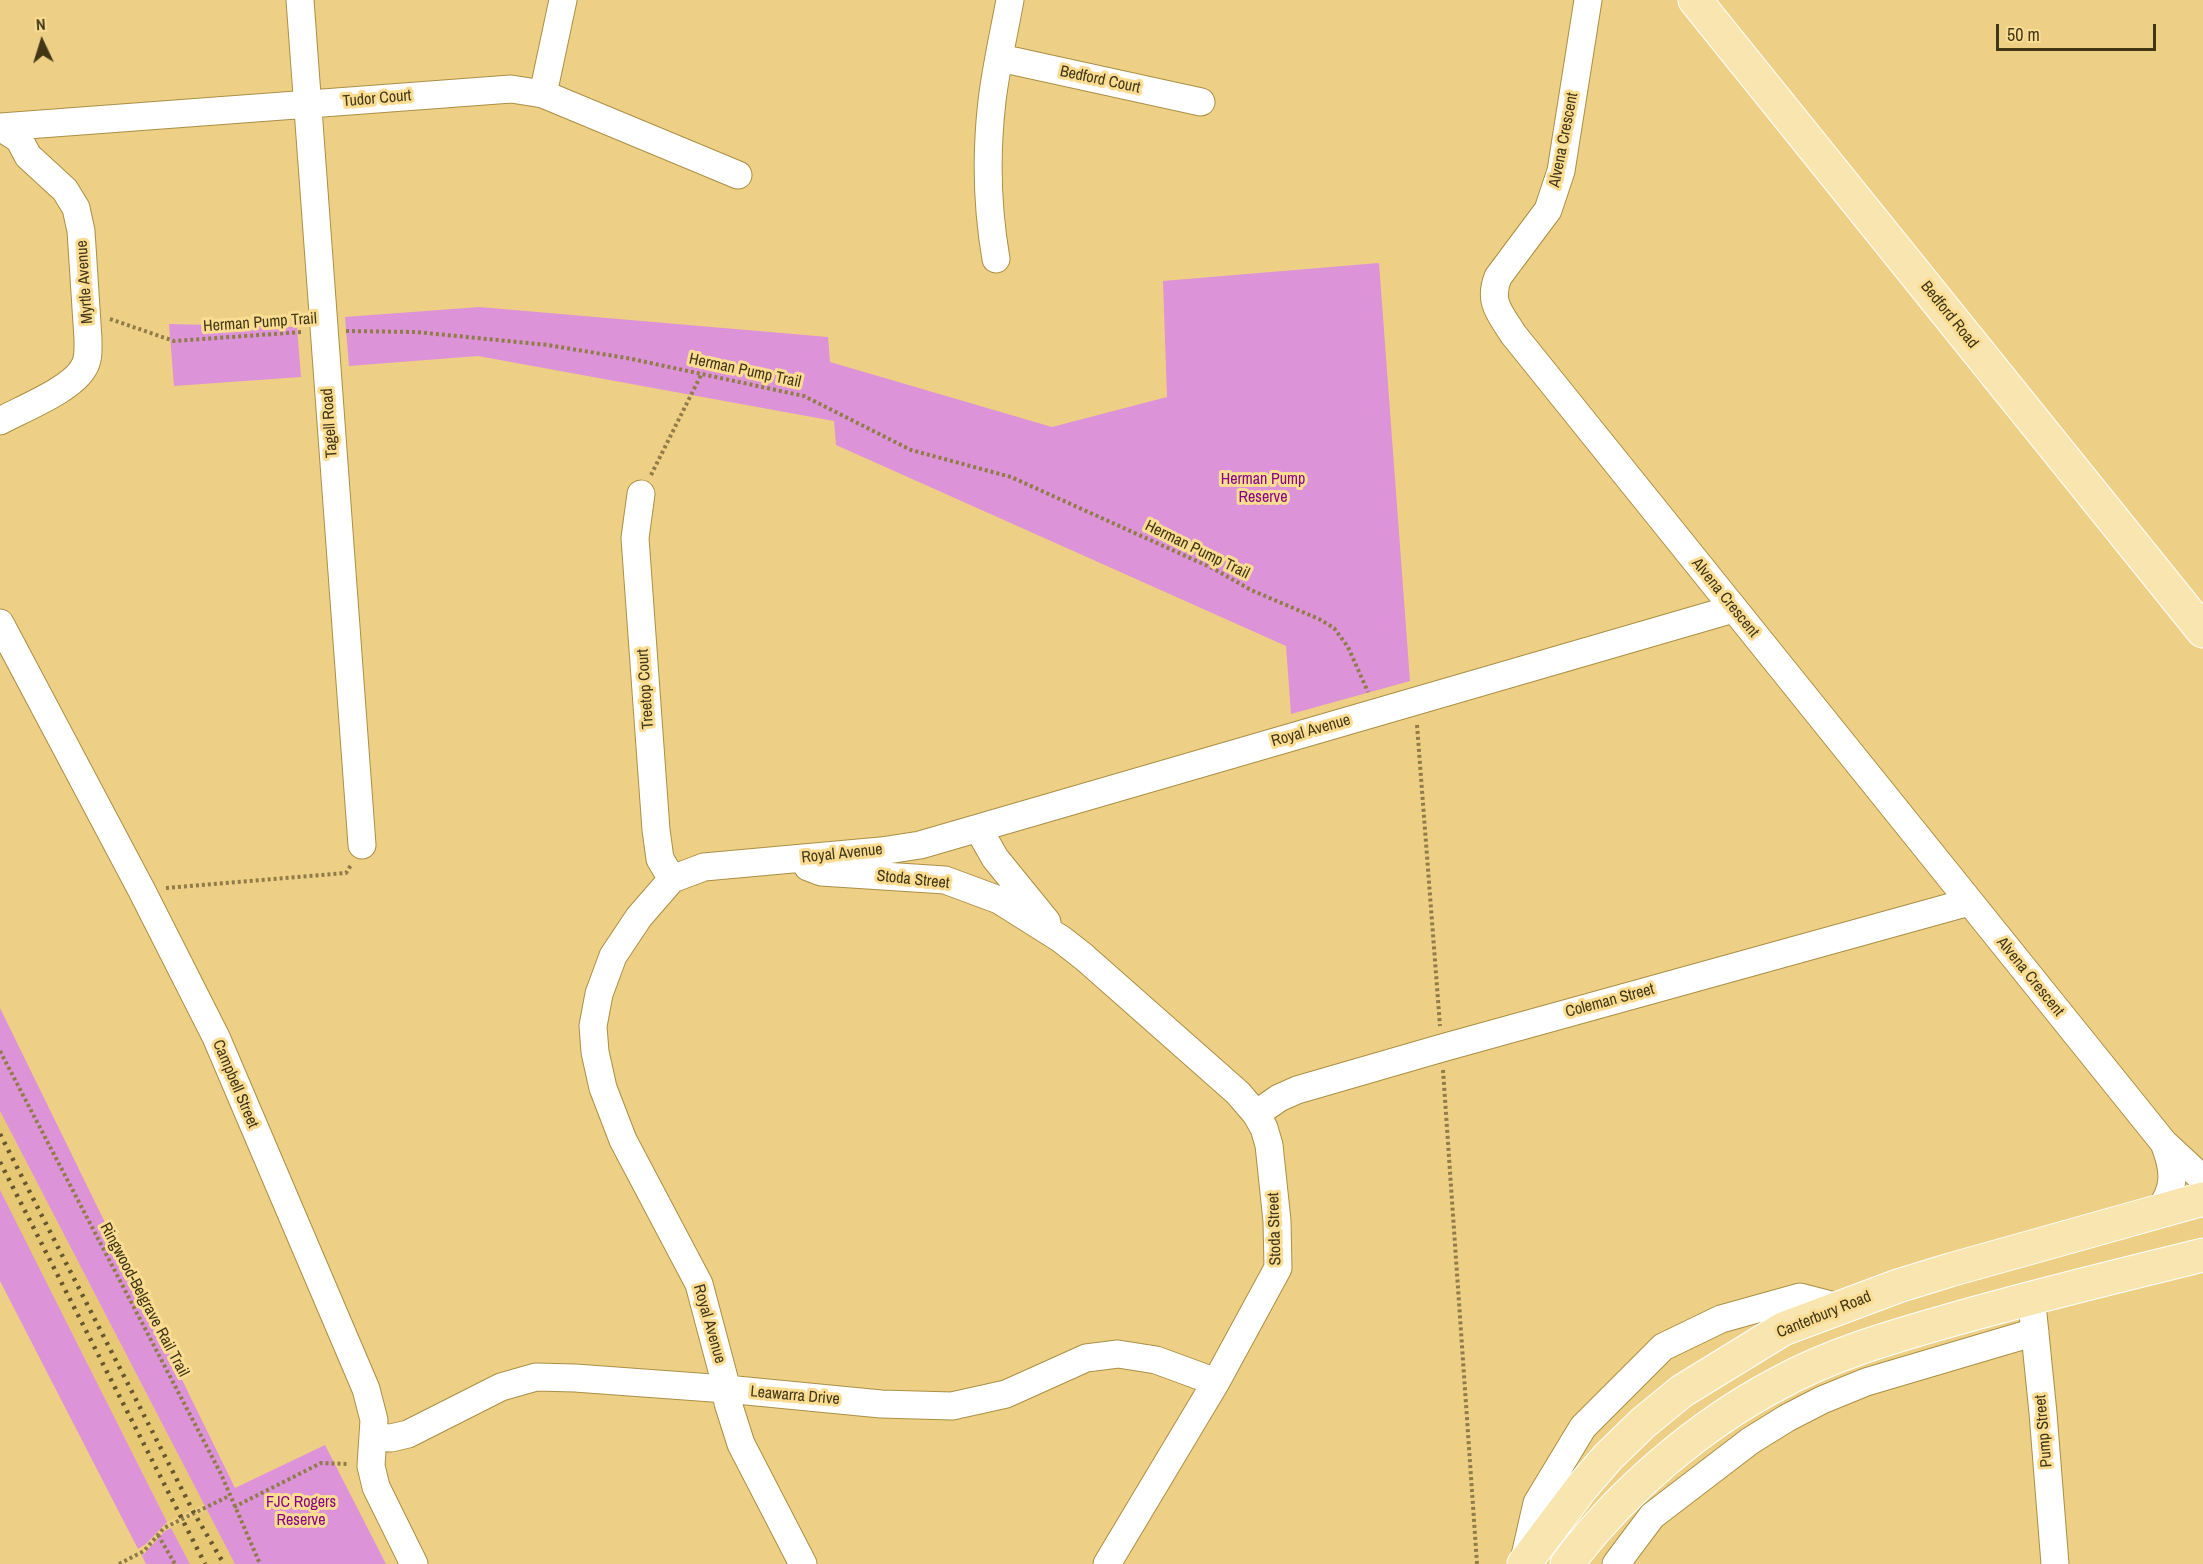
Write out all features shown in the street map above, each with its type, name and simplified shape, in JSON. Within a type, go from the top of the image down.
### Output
[{"type":"main road","name":"Bedford Road","points":[[1695,0],[2203,631]]},
{"type":"main road","name":"Canterbury Road","points":[[1524,1564],[1582,1487],[1608,1457],[1643,1423],[1682,1391],[1783,1329],[1839,1307],[1950,1270],[2203,1199]]},
{"type":"main road","points":[[1567,1564],[1608,1514],[1693,1438],[1754,1397],[1817,1365],[1905,1333],[2031,1298],[2203,1255]]},
{"type":"street","name":"Tagell Road","points":[[300,0],[362,845]]},
{"type":"street","points":[[543,94],[563,0]]},
{"type":"street","points":[[996,259],[991,229],[988,144],[992,99],[1010,0]]},
{"type":"street","name":"Alvena Crescent","points":[[1588,0],[1561,171],[1548,210],[1498,277],[1493,299],[1499,313],[2164,1143],[2203,1179]]},
{"type":"street","name":"Bedford Court","points":[[1000,58],[1201,102]]},
{"type":"street","name":"Tudor Court","points":[[0,127],[511,89],[543,94],[738,175]]},
{"type":"street","name":"Myrtle Avenue","points":[[0,127],[19,139],[28,156],[65,190],[76,208],[81,231],[88,356],[79,375],[68,385],[0,421]]},
{"type":"street","name":"Treetop Court","points":[[641,494],[635,538],[656,830],[660,859],[672,879]]},
{"type":"street","name":"Royal Avenue","points":[[803,1564],[741,1444],[731,1414],[699,1284],[623,1140],[603,1088],[595,1052],[593,1026],[599,994],[613,956],[639,917],[672,879],[704,867],[920,845],[1734,609]]},
{"type":"street","name":"Campbell Street","points":[[0,623],[141,889],[216,1037],[361,1378],[374,1420],[371,1466],[375,1487],[414,1564]]},
{"type":"street","name":"Stoda Street","points":[[978,828],[995,858],[1061,939]]},
{"type":"street","name":"Stoda Street","points":[[789,859],[821,872],[945,880],[999,900],[1061,939],[1238,1094],[1256,1114],[1264,1128],[1272,1161],[1278,1268],[1216,1382],[1107,1564]]},
{"type":"street","name":"Coleman Street","points":[[1256,1114],[1279,1098],[1297,1090],[1453,1044],[1969,902]]},
{"type":"street","name":"Alvena Crescent","points":[[2158,1211],[2167,1197],[2173,1177],[2173,1168],[2164,1143]]},
{"type":"street","points":[[1524,1564],[1538,1503],[1583,1427],[1663,1347],[1721,1319],[1800,1297],[1839,1307]]},
{"type":"street","name":"Pump Street","points":[[2031,1298],[2055,1564]]},
{"type":"street","points":[[1616,1564],[1652,1516],[1750,1441],[1788,1418],[1822,1400],[1866,1382],[2035,1332]]},
{"type":"street","name":"Leawarra Drive","points":[[374,1437],[391,1438],[408,1434],[501,1387],[536,1377],[726,1389],[881,1404],[952,1406],[1006,1394],[1086,1358],[1118,1354],[1156,1360],[1216,1382]]},
{"type":"path","name":"Herman Pump Trail","points":[[87,310],[174,341],[323,330],[416,332],[548,345],[632,359],[804,396],[911,450],[1011,477],[1212,568],[1251,590],[1319,619],[1334,628],[1348,647],[1377,712]]},
{"type":"path","points":[[641,494],[702,374]]},
{"type":"path","points":[[1417,723],[1440,1027]]},
{"type":"path","points":[[141,889],[346,873],[362,845]]},
{"type":"path","name":"Ringwood-Belgrave Rail Trail","points":[[0,1051],[221,1474],[260,1564]]},
{"type":"path","points":[[1443,1066],[1477,1564]]},
{"type":"path","points":[[234,1507],[321,1463],[371,1466]]},
{"type":"path","points":[[118,1564],[144,1551],[164,1528],[229,1496]]},
{"type":"path","points":[[158,1535],[175,1564]]},
{"type":"shaded area","points":[[0,1111],[204,1504],[167,1522],[0,1190]]},
{"type":"shaded area","points":[[207,1510],[235,1564],[190,1564],[171,1528]]},
{"type":"green space","name":"Herman Pump Reserve","points":[[1379,263],[1410,681],[1291,714],[1286,646],[836,445],[834,421],[478,356],[349,366],[345,317],[479,307],[828,337],[830,362],[1052,427],[1167,397],[1163,281]]},
{"type":"green space","points":[[169,324],[297,327],[301,377],[174,386]]},
{"type":"green space","name":"FJC Rogers Reserve","points":[[0,1008],[235,1488],[325,1445],[386,1564],[235,1564],[0,1111]]},
{"type":"green space","points":[[0,1190],[167,1522],[138,1549],[0,1281]]},
{"type":"green space","points":[[171,1528],[190,1564],[146,1564],[142,1556],[165,1531]]},
{"type":"railway","points":[[0,1134],[194,1513],[224,1564]]},
{"type":"railway","points":[[0,1162],[205,1564]]}]
